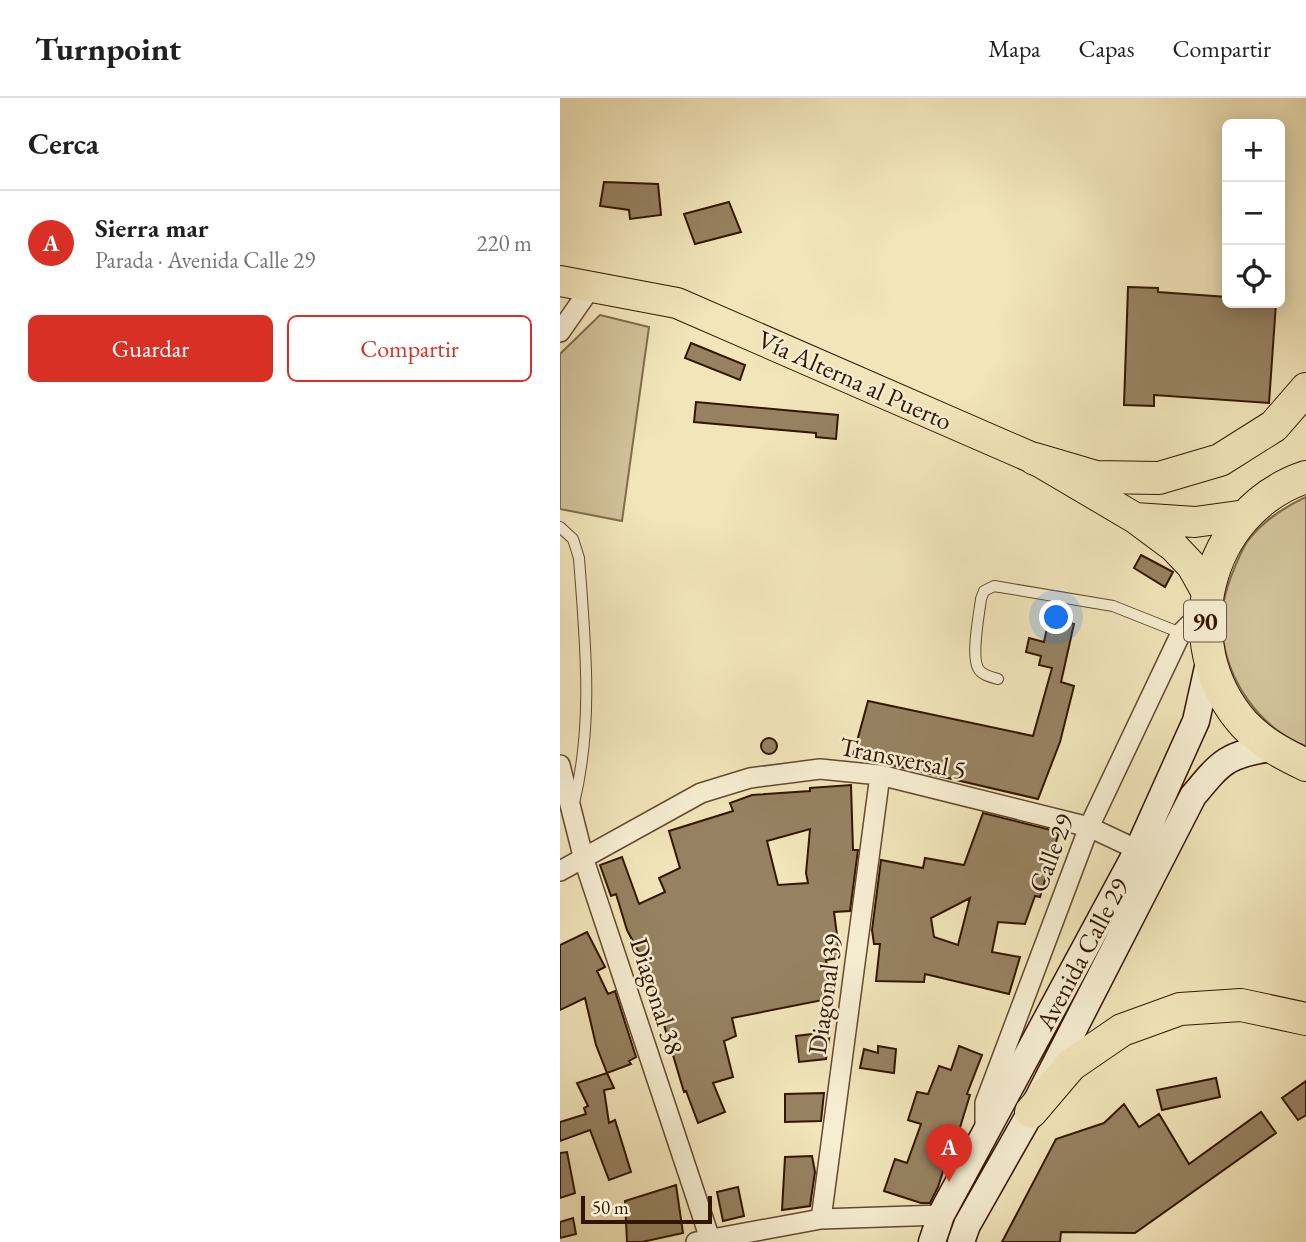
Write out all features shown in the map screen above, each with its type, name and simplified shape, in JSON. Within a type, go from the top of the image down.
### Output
[{"type":"highway","points":[[1035,459],[1096,477],[1159,478],[1220,460],[1274,426],[1306,389]]},
{"type":"highway","name":"90","points":[[1306,457],[1296,480],[1246,515],[1221,552],[1206,601],[1205,634],[1210,658],[1223,693],[1244,723],[1272,748],[1306,765]]},
{"type":"highway","points":[[1031,1112],[1071,1065],[1122,1030],[1180,1009],[1241,1005],[1306,1019]]},
{"type":"main road","name":"Vía Alterna al Puerto","points":[[560,281],[677,303],[1035,459],[1135,518],[1174,547],[1192,566],[1206,601]]},
{"type":"main road","name":"Vía Alterna al Puerto","points":[[1135,518],[1195,522],[1246,515]]},
{"type":"main road","name":"Avenida Calle 29","points":[[932,1242],[942,1215],[1138,850],[1196,721],[1210,658]]},
{"type":"main road","name":"Avenida Calle 29","points":[[961,1242],[967,1225],[1031,1112],[1193,796],[1221,763],[1251,751],[1272,748]]},
{"type":"street","points":[[560,332],[592,286]]},
{"type":"street","name":"Calle 29","points":[[986,1133],[985,1103],[1089,827],[1181,633],[1206,601]]},
{"type":"street","name":"Diagonal 38","points":[[560,765],[584,860],[706,1241]]},
{"type":"street","name":"Transversal 5","points":[[560,871],[701,793],[750,778],[820,769],[880,775],[1089,827],[1138,850]]},
{"type":"street","name":"Diagonal 39","points":[[821,1219],[880,775]]},
{"type":"street","points":[[706,1241],[821,1219],[942,1215]]},
{"type":"lane","points":[[560,527],[573,540],[579,558],[588,685],[580,777],[572,814]]},
{"type":"lane","points":[[998,679],[983,674],[978,668],[976,657],[981,599],[984,591],[994,586],[1113,606],[1181,633]]},
{"type":"shaded area","points":[[600,315],[649,327],[622,521],[560,509],[560,354]]},
{"type":"shaded area","points":[[1306,497],[1306,746],[1274,727],[1248,700],[1230,666],[1222,621],[1228,586],[1247,542],[1274,516]]},
{"type":"building","points":[[604,182],[658,184],[661,215],[630,219],[629,210],[600,206]]},
{"type":"building","points":[[729,202],[741,232],[695,244],[684,214]]},
{"type":"building","points":[[1128,287],[1222,297],[1222,308],[1276,308],[1269,403],[1154,395],[1154,406],[1124,405]]},
{"type":"building","points":[[691,343],[745,365],[740,380],[685,358]]},
{"type":"building","points":[[696,402],[838,415],[836,439],[816,437],[816,433],[694,422]]},
{"type":"building","points":[[1141,555],[1173,572],[1165,587],[1134,568]]},
{"type":"building","points":[[1049,618],[1074,624],[1061,682],[1074,686],[1060,742],[1038,799],[853,756],[868,701],[1033,736],[1052,668],[1039,665],[1041,656],[1026,652],[1029,638],[1044,642]]},
{"type":"building","points":[[769,738],[775,740],[775,752],[769,754],[763,752],[761,746],[763,740]]},
{"type":"building","points":[[851,785],[853,850],[858,850],[850,911],[834,912],[840,958],[826,960],[833,998],[732,1018],[736,1036],[724,1041],[733,1077],[713,1083],[725,1112],[698,1123],[686,1091],[684,1092],[647,968],[627,930],[616,894],[611,896],[600,865],[622,857],[639,904],[665,892],[659,878],[680,868],[669,831],[733,811],[730,803],[752,795],[810,791],[810,788]],"holes":[[[810,829],[806,873],[808,883],[778,885],[767,841]]]},
{"type":"building","points":[[983,813],[1059,832],[1040,897],[1035,896],[1025,924],[998,922],[992,952],[1020,957],[1009,994],[925,974],[924,982],[876,981],[880,944],[874,944],[872,930],[881,860],[923,868],[925,858],[964,865]],"holes":[[[970,898],[958,945],[934,937],[931,918]]]},
{"type":"building","points":[[587,932],[605,967],[597,971],[608,994],[615,991],[636,1057],[629,1061],[631,1064],[607,1073],[596,1045],[585,998],[560,1010],[560,945]]},
{"type":"building","points":[[830,1032],[826,1059],[799,1062],[796,1036]]},
{"type":"building","points":[[878,1046],[896,1049],[894,1073],[860,1068],[864,1049],[878,1053]]},
{"type":"building","points":[[959,1046],[982,1055],[967,1094],[970,1095],[949,1163],[946,1162],[930,1203],[921,1203],[884,1191],[895,1159],[907,1163],[921,1124],[908,1120],[917,1092],[928,1094],[939,1066],[951,1070]]},
{"type":"building","points":[[607,1073],[614,1088],[604,1090],[609,1123],[615,1120],[631,1172],[609,1180],[590,1130],[560,1141],[560,1122],[586,1114],[584,1108],[588,1106],[577,1083]]},
{"type":"building","points":[[1216,1078],[1220,1097],[1162,1110],[1157,1090]]},
{"type":"building","points":[[1306,1081],[1306,1115],[1298,1120],[1282,1098]]},
{"type":"building","points":[[824,1093],[821,1121],[785,1122],[785,1094]]},
{"type":"building","points":[[1124,1104],[1139,1127],[1159,1114],[1189,1164],[1261,1112],[1276,1133],[1135,1233],[1061,1232],[1060,1242],[1002,1242],[1056,1139],[1104,1123]]},
{"type":"building","points":[[567,1152],[575,1193],[560,1198],[560,1153]]},
{"type":"building","points":[[812,1156],[815,1172],[810,1206],[782,1210],[785,1157]]},
{"type":"building","points":[[676,1185],[683,1233],[642,1242],[627,1242],[625,1201]]},
{"type":"building","points":[[738,1187],[744,1216],[723,1221],[717,1192]]},
{"type":"building","points":[[573,1218],[576,1234],[560,1238],[560,1222]]},
{"type":"place","name":"Sierra mar","points":[[949,1182]]}]
